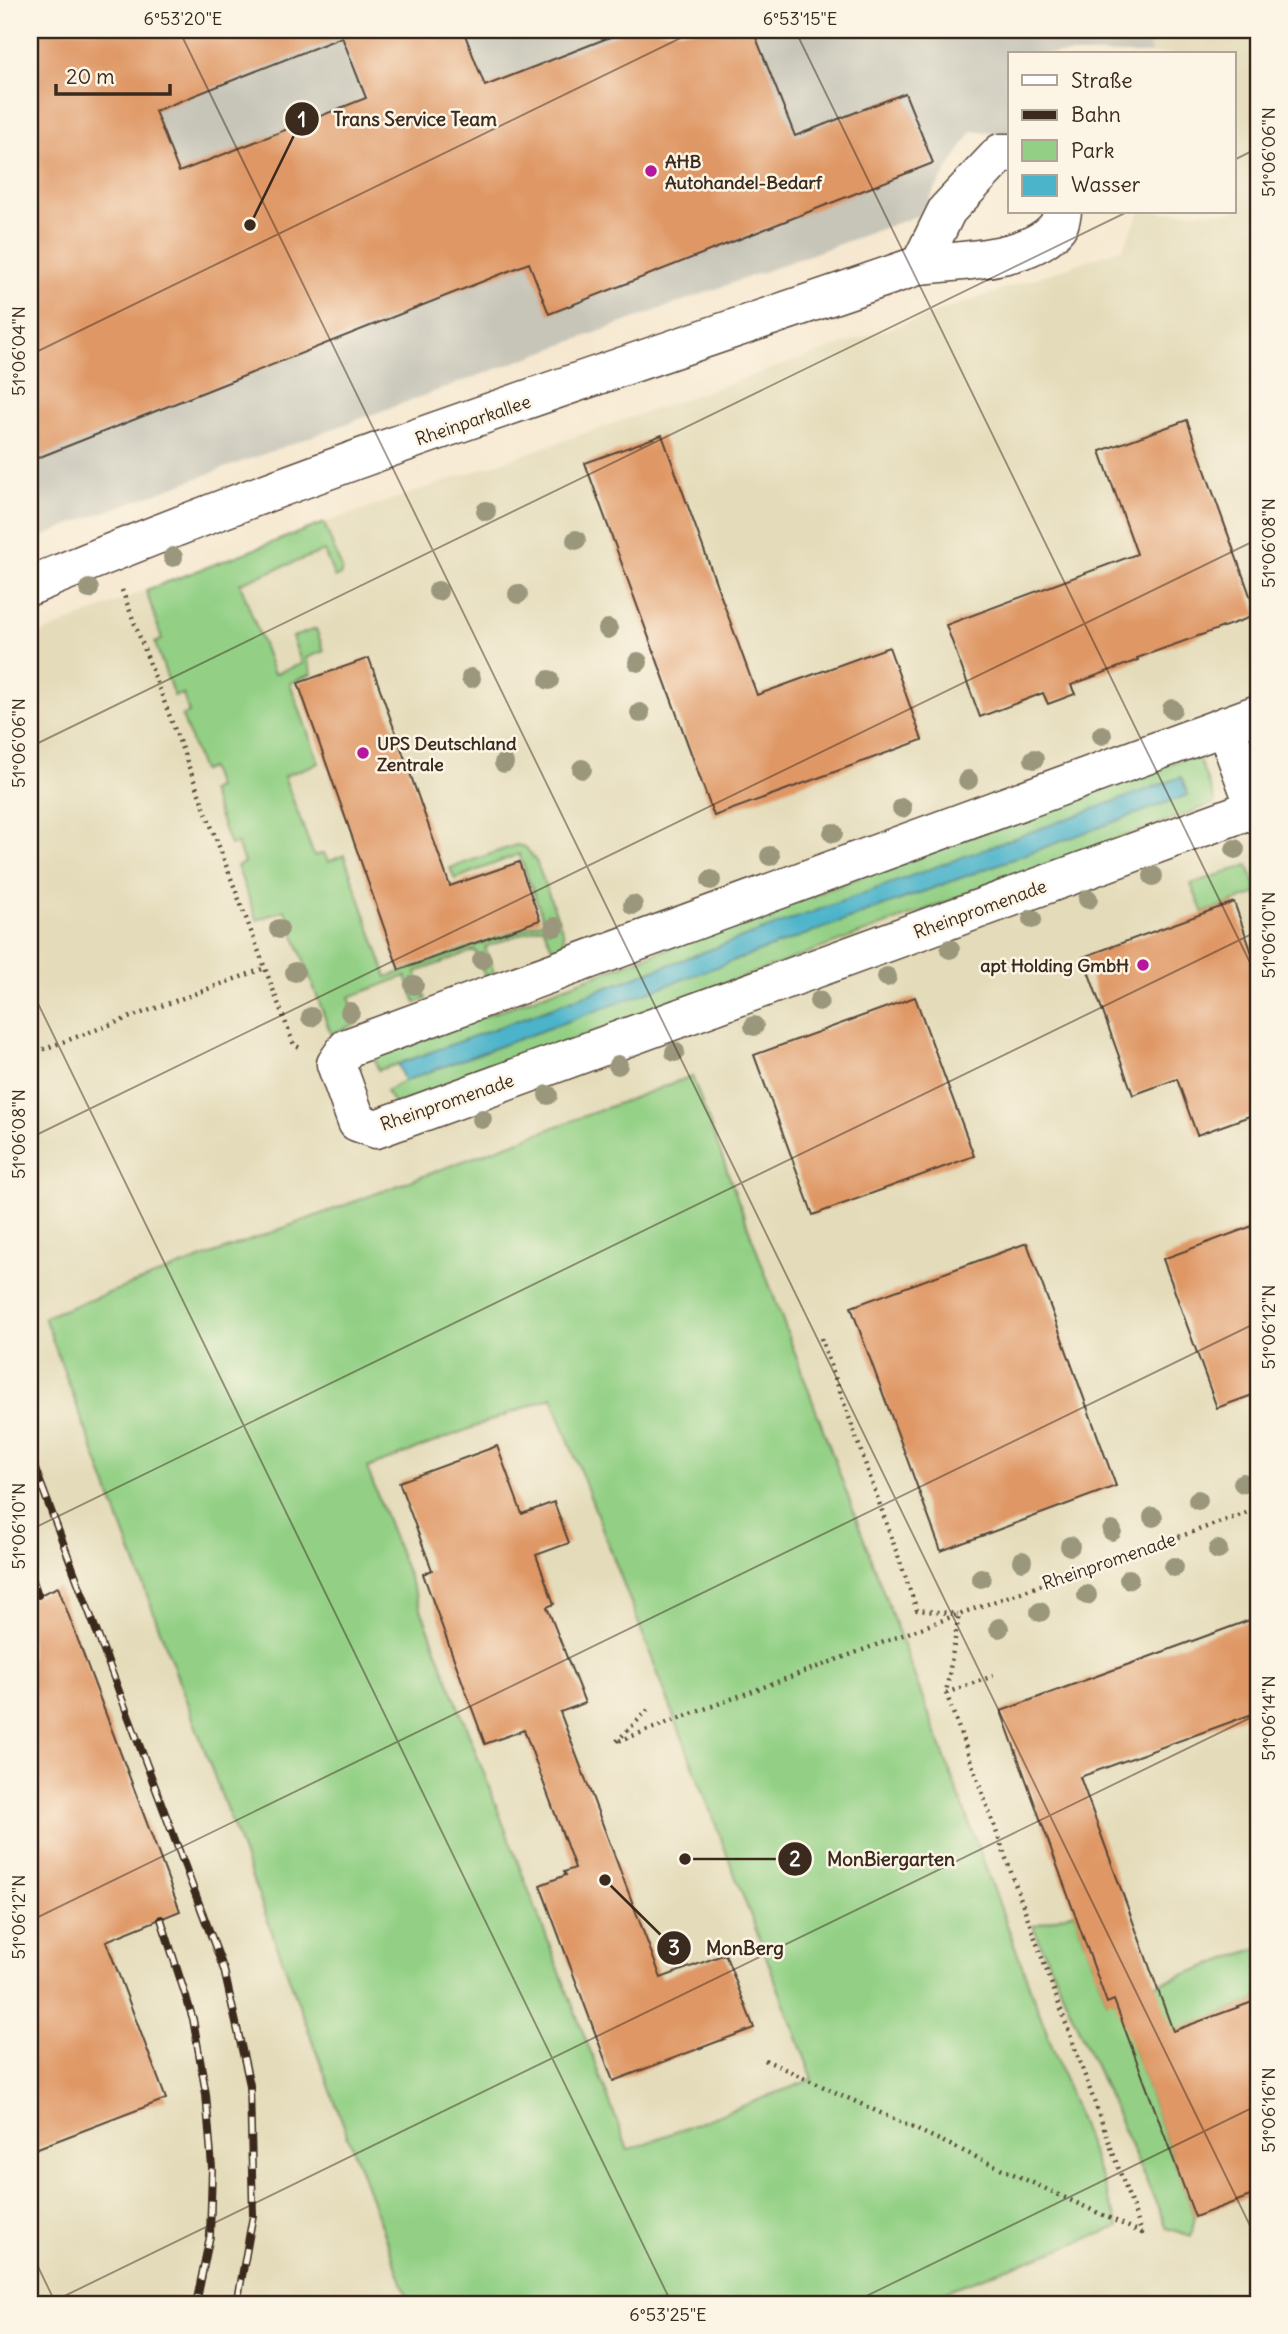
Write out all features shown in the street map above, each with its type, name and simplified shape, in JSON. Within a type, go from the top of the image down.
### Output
[{"type":"street","points":[[920,265],[947,209],[1001,153],[1008,153]]},
{"type":"street","name":"Rheinparkallee","points":[[30,586],[108,553],[327,470],[920,265],[975,260],[1017,251],[1040,242],[1059,226],[1062,214]]},
{"type":"street","name":"Rheinpromenade","points":[[1242,720],[1257,810],[376,1129],[357,1122],[336,1064],[347,1048],[1242,720]]},
{"type":"path","points":[[108,553],[294,1045],[336,1064]]},
{"type":"path","points":[[30,1054],[265,968]]},
{"type":"path","points":[[765,2060],[1142,2233],[947,1693],[959,1614],[917,1609],[821,1338]]},
{"type":"path","name":"Rheinpromenade","points":[[648,1710],[616,1742],[959,1614],[1258,1509]]},
{"type":"path","points":[[947,1693],[993,1676]]},
{"type":"shaded area","points":[[30,30],[1147,30],[1151,52],[1008,52],[1008,135],[972,131],[919,215],[66,526],[30,543]]},
{"type":"shaded area","points":[[1147,30],[1258,30],[1258,2304],[30,2304],[30,638],[146,590],[324,523],[1123,248],[1139,214],[1236,214],[1236,52],[1151,52]]},
{"type":"green space","points":[[324,523],[342,569],[340,575],[335,578],[324,551],[240,583],[274,674],[302,664],[292,637],[316,629],[324,651],[306,658],[312,674],[290,683],[319,763],[284,776],[314,856],[324,853],[328,862],[344,855],[387,977],[544,921],[519,854],[455,879],[450,868],[516,845],[525,847],[536,861],[563,932],[564,942],[554,952],[543,926],[485,947],[494,973],[485,977],[475,950],[416,972],[426,999],[416,1003],[406,976],[349,997],[358,1023],[331,1034],[285,910],[257,920],[237,866],[244,863],[237,843],[230,845],[210,791],[217,788],[210,768],[202,771],[182,716],[189,713],[183,694],[174,696],[155,643],[162,639],[146,590]]},
{"type":"green space","points":[[1193,755],[1198,757],[1215,801],[1213,804],[395,1105],[386,1091],[404,1081],[1182,778],[398,1064],[378,1070],[374,1057]]},
{"type":"green space","points":[[1248,865],[1258,893],[1203,913],[1191,884]]},
{"type":"green space","points":[[692,1076],[1119,2227],[910,2304],[410,2304],[44,1317]],"holes":[[[552,1397],[813,2079],[628,2150],[367,1468]]]},
{"type":"green space","points":[[1074,1912],[1107,2002],[1258,1948],[1258,2000],[1132,2047],[1195,2217],[1191,2236],[1167,2228],[1033,1926]]},
{"type":"water","points":[[1181,777],[1188,795],[404,1081],[398,1064]]},
{"type":"building","points":[[30,30],[463,30],[485,86],[628,30],[753,30],[795,136],[905,93],[933,163],[549,314],[529,263],[30,461]],"holes":[[[342,37],[366,98],[179,172],[155,111]]]},
{"type":"building","points":[[1187,420],[1257,615],[1071,685],[1075,694],[1048,704],[1043,693],[980,717],[946,625],[1137,554],[1100,451]]},
{"type":"building","points":[[662,435],[757,695],[889,647],[922,740],[714,816],[585,463]]},
{"type":"building","name":"UPS Deutschland Zentrale","points":[[369,658],[450,886],[519,862],[540,920],[399,970],[298,683]]},
{"type":"building","points":[[1234,902],[1258,970],[1258,1113],[1197,1135],[1177,1079],[1133,1095],[1083,957]]},
{"type":"building","points":[[915,997],[974,1156],[813,1215],[754,1055]]},
{"type":"building","points":[[1258,1224],[1258,1393],[1217,1408],[1163,1259]]},
{"type":"building","points":[[1027,1243],[1116,1486],[941,1551],[851,1307]]},
{"type":"building","points":[[497,1446],[522,1514],[554,1502],[569,1543],[536,1555],[554,1604],[547,1607],[585,1703],[560,1712],[661,1978],[725,1954],[754,2028],[613,2081],[540,1885],[566,1875],[564,1872],[575,1868],[524,1730],[485,1744],[423,1574],[432,1570],[399,1482]]},
{"type":"building","points":[[58,1587],[180,1911],[106,1941],[166,2099],[30,2151],[30,1599]]},
{"type":"building","points":[[1258,1617],[1258,1712],[1080,1777],[1173,2031],[1258,2000],[1258,2193],[1195,2217],[1114,2000],[1107,2003],[1001,1711]]},
{"type":"railway","points":[[30,1455],[224,1970],[250,2085],[253,2215],[237,2304]]},
{"type":"railway","points":[[30,1572],[38,1595]]},
{"type":"railway","points":[[161,1919],[193,2019],[206,2094],[212,2168],[210,2236],[196,2304]]},
{"type":"place","name":"AHB Autohandel-Bedarf","points":[[651,171]]},
{"type":"place","name":"Trans Service Team","points":[[250,225]]},
{"type":"place","name":"UPS Deutschland Zentrale","points":[[363,753]]},
{"type":"place","name":"apt Holding GmbH","points":[[1143,965]]},
{"type":"place","name":"MonBiergarten","points":[[685,1859]]},
{"type":"place","name":"MonBerg","points":[[605,1880]]}]
